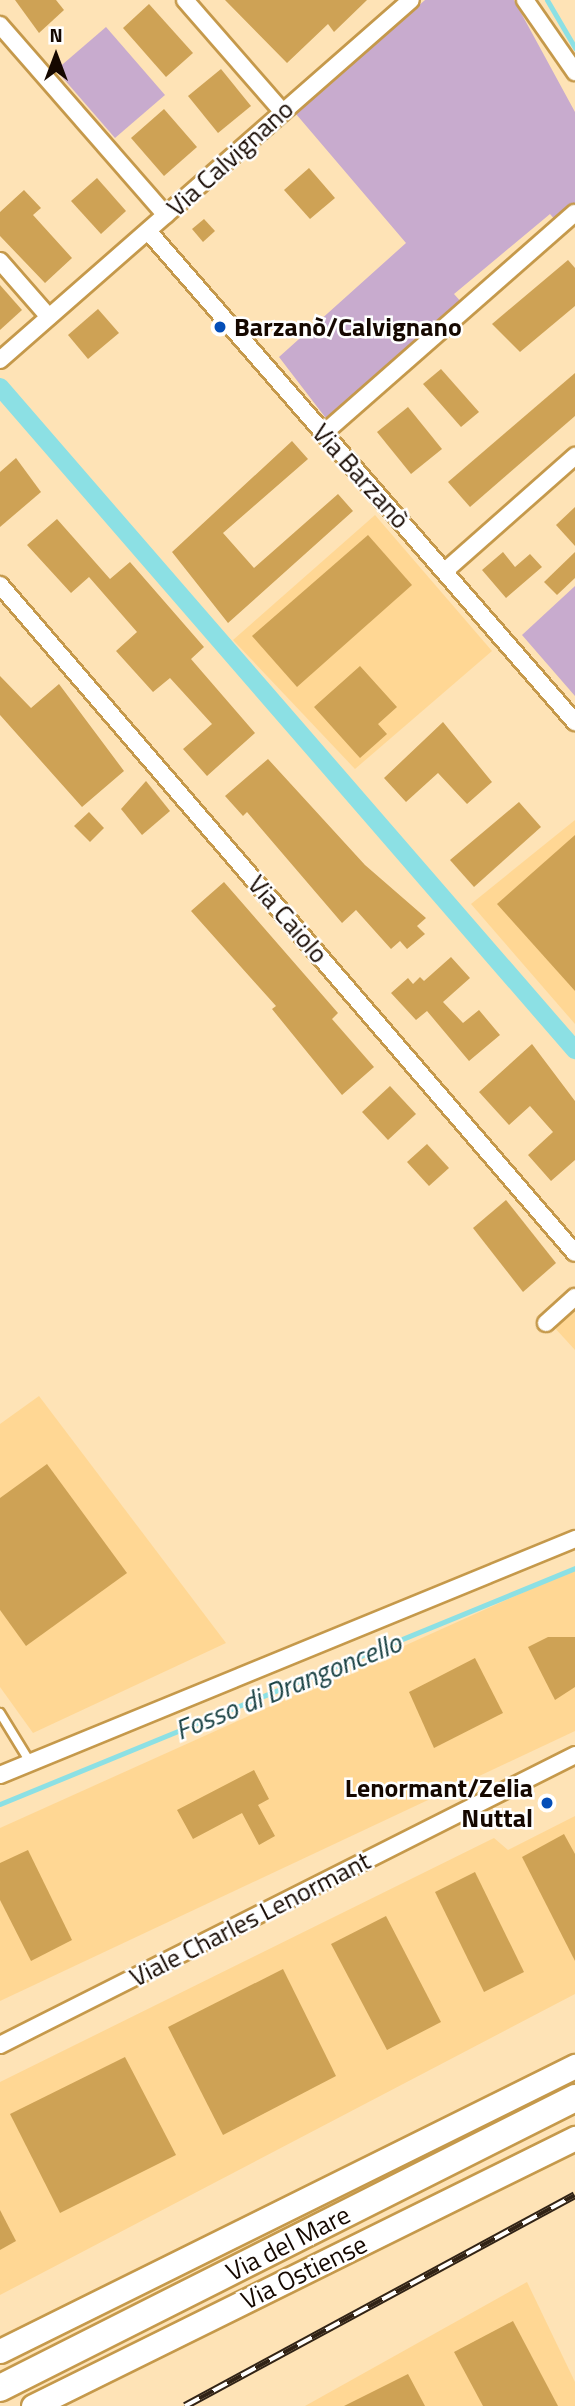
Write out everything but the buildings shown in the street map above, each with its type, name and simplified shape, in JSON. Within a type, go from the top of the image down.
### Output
[{"type":"main road","points":[[0,2351],[575,2066]]},
{"type":"main road","name":"Via del Mare","points":[[0,2388],[575,2098]]},
{"type":"main road","name":"Via Ostiense","points":[[33,2406],[575,2138]]},
{"type":"street","points":[[185,0],[282,111]]},
{"type":"street","points":[[525,0],[575,72]]},
{"type":"street","name":"Via Calvignano","points":[[0,360],[166,215],[400,3]]},
{"type":"street","points":[[0,25],[166,215]]},
{"type":"street","points":[[323,433],[575,213]]},
{"type":"street","name":"Via Barzanò","points":[[148,231],[575,722]]},
{"type":"street","points":[[0,261],[50,317]]},
{"type":"street","points":[[445,571],[575,456]]},
{"type":"street","name":"Via Caiolo","points":[[0,584],[575,1252]]},
{"type":"street","points":[[546,1323],[575,1297]]},
{"type":"street","points":[[0,1775],[575,1539]]},
{"type":"street","name":"Viale Charles Lenormant","points":[[0,2045],[575,1755]]},
{"type":"lane","points":[[0,1713],[30,1762]]},
{"type":"shaded area","points":[[425,0],[514,0],[575,112],[575,205],[556,221],[550,214],[454,294],[462,303],[331,418],[325,417],[279,357],[406,243],[296,114]]},
{"type":"shaded area","points":[[106,27],[165,95],[115,138],[56,70]]},
{"type":"shaded area","points":[[375,515],[492,651],[355,769],[233,640]]},
{"type":"shaded area","points":[[575,586],[575,696],[522,635]]},
{"type":"shaded area","points":[[575,820],[575,1024],[471,904]]},
{"type":"shaded area","points":[[575,1309],[575,1350],[554,1327]]},
{"type":"shaded area","points":[[39,1396],[226,1643],[33,1733],[0,1687],[0,1424]]},
{"type":"shaded area","points":[[575,1569],[575,1731],[0,2001],[0,1828]]},
{"type":"shaded area","points":[[575,1816],[575,1994],[0,2295],[0,2082],[494,1838],[508,1850]]},
{"type":"shaded area","points":[[527,2282],[575,2382],[575,2406],[305,2406]]},
{"type":"waterway","name":"Fosso di Drangoncello","points":[[547,0],[575,48]]},
{"type":"waterway","points":[[0,387],[575,1050]]},
{"type":"waterway","name":"Fosso di Drangoncello","points":[[0,1804],[575,1568]]},
{"type":"railway","points":[[185,2406],[575,2195]]},
{"type":"place","name":"Barzanò/Calvignano","points":[[220,327]]},
{"type":"place","name":"Lenormant/Zelia Nuttal","points":[[547,1803]]}]
